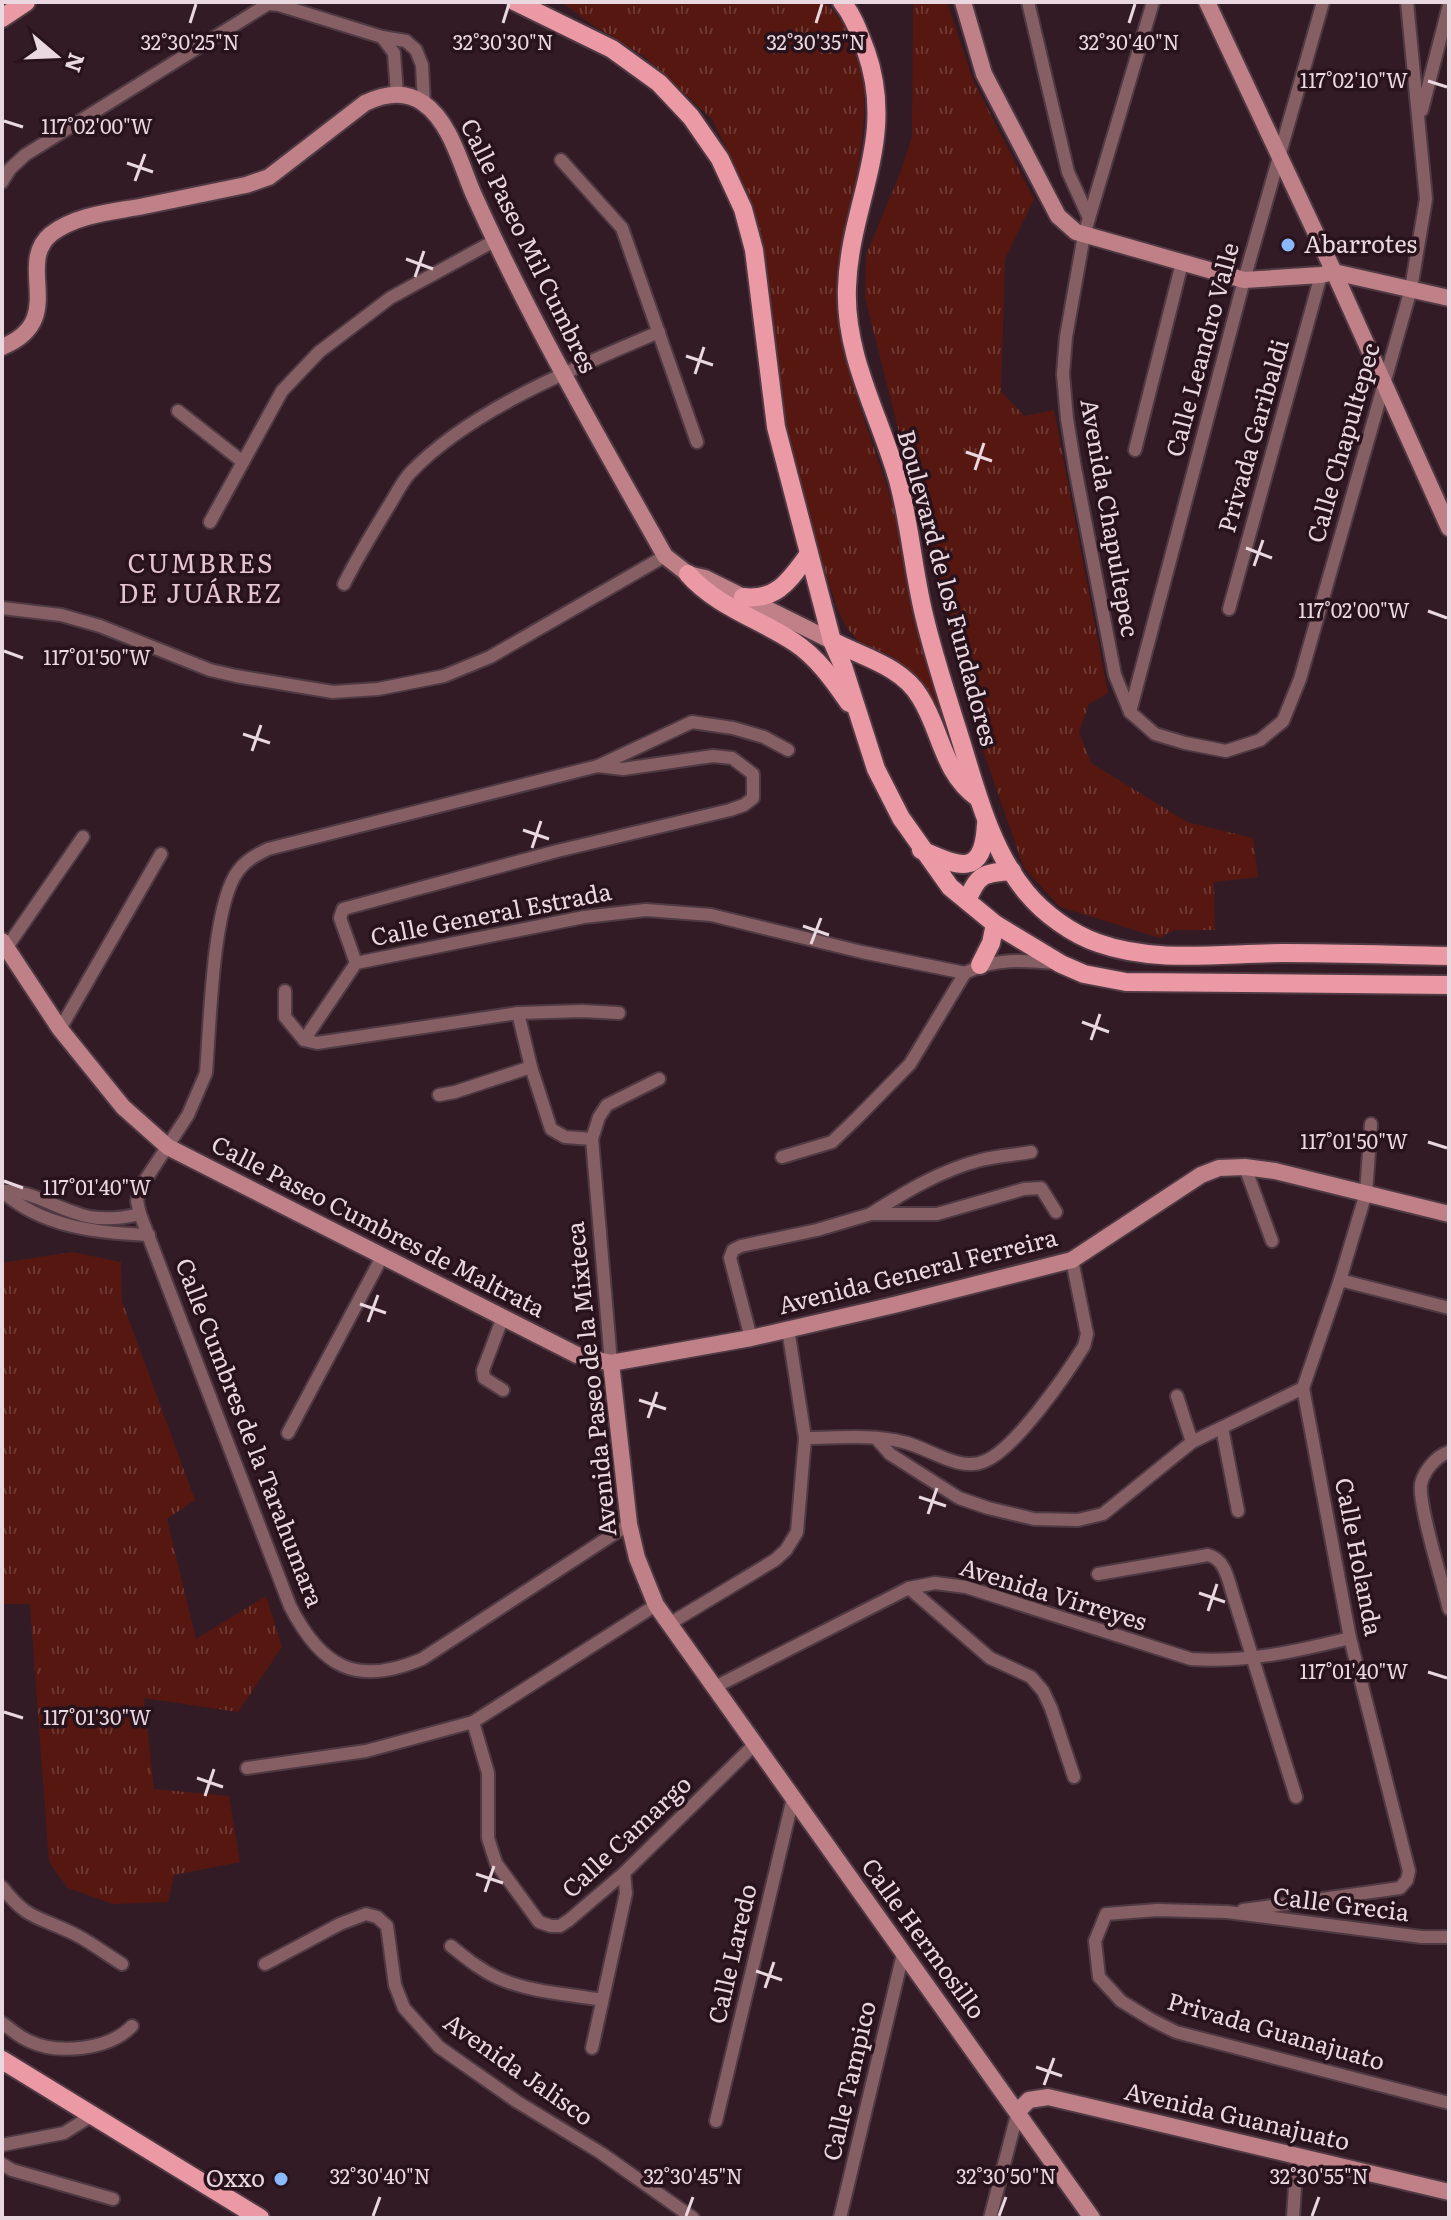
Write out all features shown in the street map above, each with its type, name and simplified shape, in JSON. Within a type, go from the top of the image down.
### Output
[{"type":"main road","points":[[2,18],[26,2]]},
{"type":"main road","points":[[516,2],[612,49],[659,83],[691,117],[720,159],[743,209],[754,250],[776,427],[832,641],[886,792],[921,850],[950,887],[995,924],[1061,964],[1084,974],[1126,982],[1449,985]]},
{"type":"main road","points":[[551,2],[560,24]]},
{"type":"main road","name":"Boulevard de los Fundadores","points":[[848,6],[874,74],[877,130],[850,254],[847,290],[849,328],[861,376],[897,479],[924,615],[978,798],[1012,871],[1027,894],[1066,927],[1098,943],[1134,952],[1166,955],[1284,953],[1449,956]]},
{"type":"main road","points":[[743,597],[757,599],[771,594],[789,581],[809,554]]},
{"type":"main road","points":[[688,574],[696,584],[736,611],[795,643],[819,664],[861,721]]},
{"type":"main road","points":[[832,641],[892,670],[910,684],[920,697],[947,761],[963,786],[978,798]]},
{"type":"main road","points":[[921,850],[958,864],[974,861],[980,857],[985,846],[987,818]]},
{"type":"main road","points":[[967,901],[976,881],[983,875],[1012,871]]},
{"type":"main road","points":[[972,969],[991,943],[995,924]]},
{"type":"main road","points":[[2,2060],[260,2218]]},
{"type":"street","points":[[963,2],[984,74],[1058,216],[1067,226],[1086,226],[1182,263],[1244,280],[1327,274],[1449,298]]},
{"type":"street","points":[[1028,2],[1068,172],[1086,226]]},
{"type":"street","name":"Avenida Chapultepec","points":[[1130,712],[1115,675],[1067,419],[1063,374],[1066,337],[1086,226],[1153,2]]},
{"type":"street","points":[[1207,2],[1278,154],[1327,274],[1383,384],[1449,528]]},
{"type":"street","name":"Calle Leandro Valle","points":[[1130,712],[1278,154],[1323,2]]},
{"type":"street","name":"Calle Chapultepec","points":[[1130,712],[1155,734],[1226,751],[1260,740],[1283,721],[1300,679],[1411,289],[1426,199],[1407,2]]},
{"type":"street","points":[[2,182],[25,155],[268,4],[382,37],[400,39],[416,50],[423,72],[424,103],[397,94],[377,97],[269,177],[246,185],[81,218],[49,236],[39,255],[40,306],[30,327],[18,341],[2,347]]},
{"type":"street","points":[[1420,118],[1449,5]]},
{"type":"street","points":[[382,37],[394,53],[397,94]]},
{"type":"street","name":"Calle Paseo Mil Cumbres","points":[[424,103],[444,128],[494,241],[562,373],[665,556],[688,574],[705,578],[832,641]]},
{"type":"street","points":[[561,160],[622,228],[697,442]]},
{"type":"street","points":[[210,522],[282,391],[319,352],[390,298],[494,241]]},
{"type":"street","points":[[1135,450],[1182,263]]},
{"type":"street","name":"Privada Garibaldi","points":[[1229,609],[1327,274]]},
{"type":"street","points":[[344,584],[408,475],[463,430],[562,373],[659,332]]},
{"type":"street","points":[[178,411],[243,462]]},
{"type":"street","points":[[2,608],[61,615],[100,626],[210,670],[236,676],[333,692],[378,689],[444,676],[490,657],[665,556]]},
{"type":"street","points":[[149,1235],[78,1229],[17,1205],[2,1191],[20,1190],[79,1215],[118,1219],[140,1214],[137,1201],[140,1188],[200,1093],[206,1073],[220,918],[237,871],[251,857],[268,849],[598,766],[692,722],[754,734],[788,750]]},
{"type":"street","points":[[356,963],[340,918],[343,909],[557,851],[730,810],[753,798],[753,774],[732,758],[713,756],[623,769],[598,766]]},
{"type":"street","points":[[4,944],[83,837]]},
{"type":"street","points":[[60,1029],[161,854]]},
{"type":"street","name":"Calle General Estrada","points":[[307,1041],[356,963],[584,917],[646,910],[711,915],[862,952],[972,969],[1027,960],[1061,964]]},
{"type":"street","name":"Calle Paseo Cumbres de Maltrata","points":[[4,944],[60,1029],[123,1107],[168,1147],[577,1355],[611,1363]]},
{"type":"street","points":[[782,1157],[832,1142],[910,1064],[972,969]]},
{"type":"street","points":[[285,991],[285,1017],[307,1041],[317,1043],[518,1013],[619,1013]]},
{"type":"street","points":[[518,1013],[551,1129],[565,1137],[592,1139],[599,1117],[607,1105],[659,1079]]},
{"type":"street","points":[[439,1095],[531,1067]]},
{"type":"street","points":[[876,1438],[890,1454],[959,1498],[1034,1519],[1078,1520],[1103,1514],[1192,1442],[1303,1388],[1366,1193],[1371,1124]]},
{"type":"street","name":"Avenida Paseo de la Mixteca","points":[[592,1139],[611,1363],[629,1524],[637,1558],[656,1605],[715,1687]]},
{"type":"street","points":[[751,1338],[730,1258],[733,1250],[871,1214],[912,1188],[948,1172],[980,1160],[1031,1152]]},
{"type":"street","points":[[1245,1167],[1272,1241]]},
{"type":"street","name":"Avenida General Ferreira","points":[[611,1363],[751,1338],[1072,1260],[1201,1175],[1219,1168],[1275,1171],[1449,1214]]},
{"type":"street","points":[[871,1214],[937,1214],[1024,1189],[1041,1188],[1056,1212]]},
{"type":"street","name":"Calle Cumbres de la Tarahumara","points":[[140,1214],[290,1606],[305,1635],[328,1657],[347,1668],[367,1672],[404,1667],[454,1640],[629,1524]]},
{"type":"street","points":[[288,1433],[383,1255]]},
{"type":"street","points":[[805,1438],[876,1438],[904,1442],[960,1463],[986,1461],[1017,1436],[1084,1346],[1087,1334],[1072,1260]]},
{"type":"street","points":[[1340,1280],[1449,1308]]},
{"type":"street","points":[[503,1317],[483,1370],[484,1378],[503,1390]]},
{"type":"street","points":[[669,1624],[775,1560],[786,1550],[797,1532],[805,1438],[788,1329]]},
{"type":"street","name":"Calle Holanda","points":[[1227,1912],[1400,1888],[1407,1880],[1409,1871],[1350,1638],[1303,1388]]},
{"type":"street","points":[[1177,1396],[1192,1442]]},
{"type":"street","points":[[1222,1428],[1238,1511]]},
{"type":"street","points":[[1449,1452],[1442,1454],[1427,1470],[1421,1486],[1449,1609]]},
{"type":"street","points":[[1098,1574],[1208,1555],[1216,1557],[1223,1566],[1296,1797]]},
{"type":"street","name":"Avenida Virreyes","points":[[715,1687],[909,1588],[935,1583],[966,1587],[1191,1659],[1215,1661],[1292,1652],[1350,1638]]},
{"type":"street","points":[[909,1588],[990,1658],[1031,1677],[1043,1691],[1051,1708],[1074,1777]]},
{"type":"street","points":[[247,1768],[366,1751],[473,1722],[656,1605]]},
{"type":"street","name":"Calle Hermosillo","points":[[715,1687],[1092,2218]]},
{"type":"street","name":"Calle Camargo","points":[[473,1722],[488,1773],[488,1838],[496,1863],[539,1922],[560,1926],[624,1873],[755,1744]]},
{"type":"street","name":"Calle Laredo","points":[[716,2121],[793,1798]]},
{"type":"street","points":[[592,2048],[626,1893],[624,1873]]},
{"type":"street","points":[[2,1887],[17,1906],[37,1920],[68,1931],[122,1964]]},
{"type":"street","name":"Privada Guanajuato","points":[[1227,1912],[1157,1910],[1106,1914],[1095,1941],[1099,1977],[1121,2001],[1176,2032],[1449,2103]]},
{"type":"street","name":"Calle Grecia","points":[[1227,1912],[1422,1937],[1449,1937]]},
{"type":"street","name":"Avenida Jalisco","points":[[265,1964],[340,1924],[366,1914],[377,1917],[387,1926],[395,1985],[404,2008],[439,2047],[516,2101],[601,2153],[693,2218]]},
{"type":"street","points":[[451,1946],[498,1978],[524,1986],[602,2000]]},
{"type":"street","name":"Calle Tampico","points":[[840,2218],[903,1954]]},
{"type":"street","points":[[2,2023],[28,2041],[52,2048],[121,2038],[132,2026]]},
{"type":"street","name":"Avenida Guanajuato","points":[[1018,2111],[1029,2100],[1048,2097],[1449,2192]]},
{"type":"street","points":[[990,2218],[1018,2111]]},
{"type":"street","points":[[2,2145],[64,2133],[91,2116]]},
{"type":"street","points":[[1293,2218],[1297,2156]]},
{"type":"street","points":[[2,2164],[12,2170],[113,2199]]},
{"type":"green space","points":[[562,2],[825,2],[848,33],[861,67],[864,104],[862,142],[842,258],[839,294],[845,351],[899,529],[917,612],[956,759],[920,697],[923,684],[889,655],[862,645],[847,628],[837,608],[798,485],[779,390],[753,225],[738,172],[712,119],[645,57]]},
{"type":"green space","points":[[913,2],[947,2],[973,80],[1034,199],[1005,259],[1001,391],[1024,416],[1054,410],[1108,693],[1089,704],[1079,732],[1091,763],[1187,822],[1253,838],[1258,877],[1214,882],[1215,930],[1174,930],[1160,938],[1060,907],[1024,868],[968,707],[865,297],[866,255],[912,137]]},
{"type":"green space","points":[[72,1252],[121,1262],[122,1301],[195,1500],[167,1519],[196,1639],[266,1596],[282,1647],[238,1712],[144,1698],[154,1789],[229,1796],[240,1862],[174,1875],[168,1902],[113,1904],[68,1888],[49,1862],[30,1604],[2,1604],[2,1263]]},
{"type":"place","name":"Abarrotes","points":[[1288,245]]},
{"type":"place","name":"Oxxo","points":[[281,2179]]},
{"type":"district","name":"CUMBRES DE JUÁREZ","points":[[201,579]]}]
